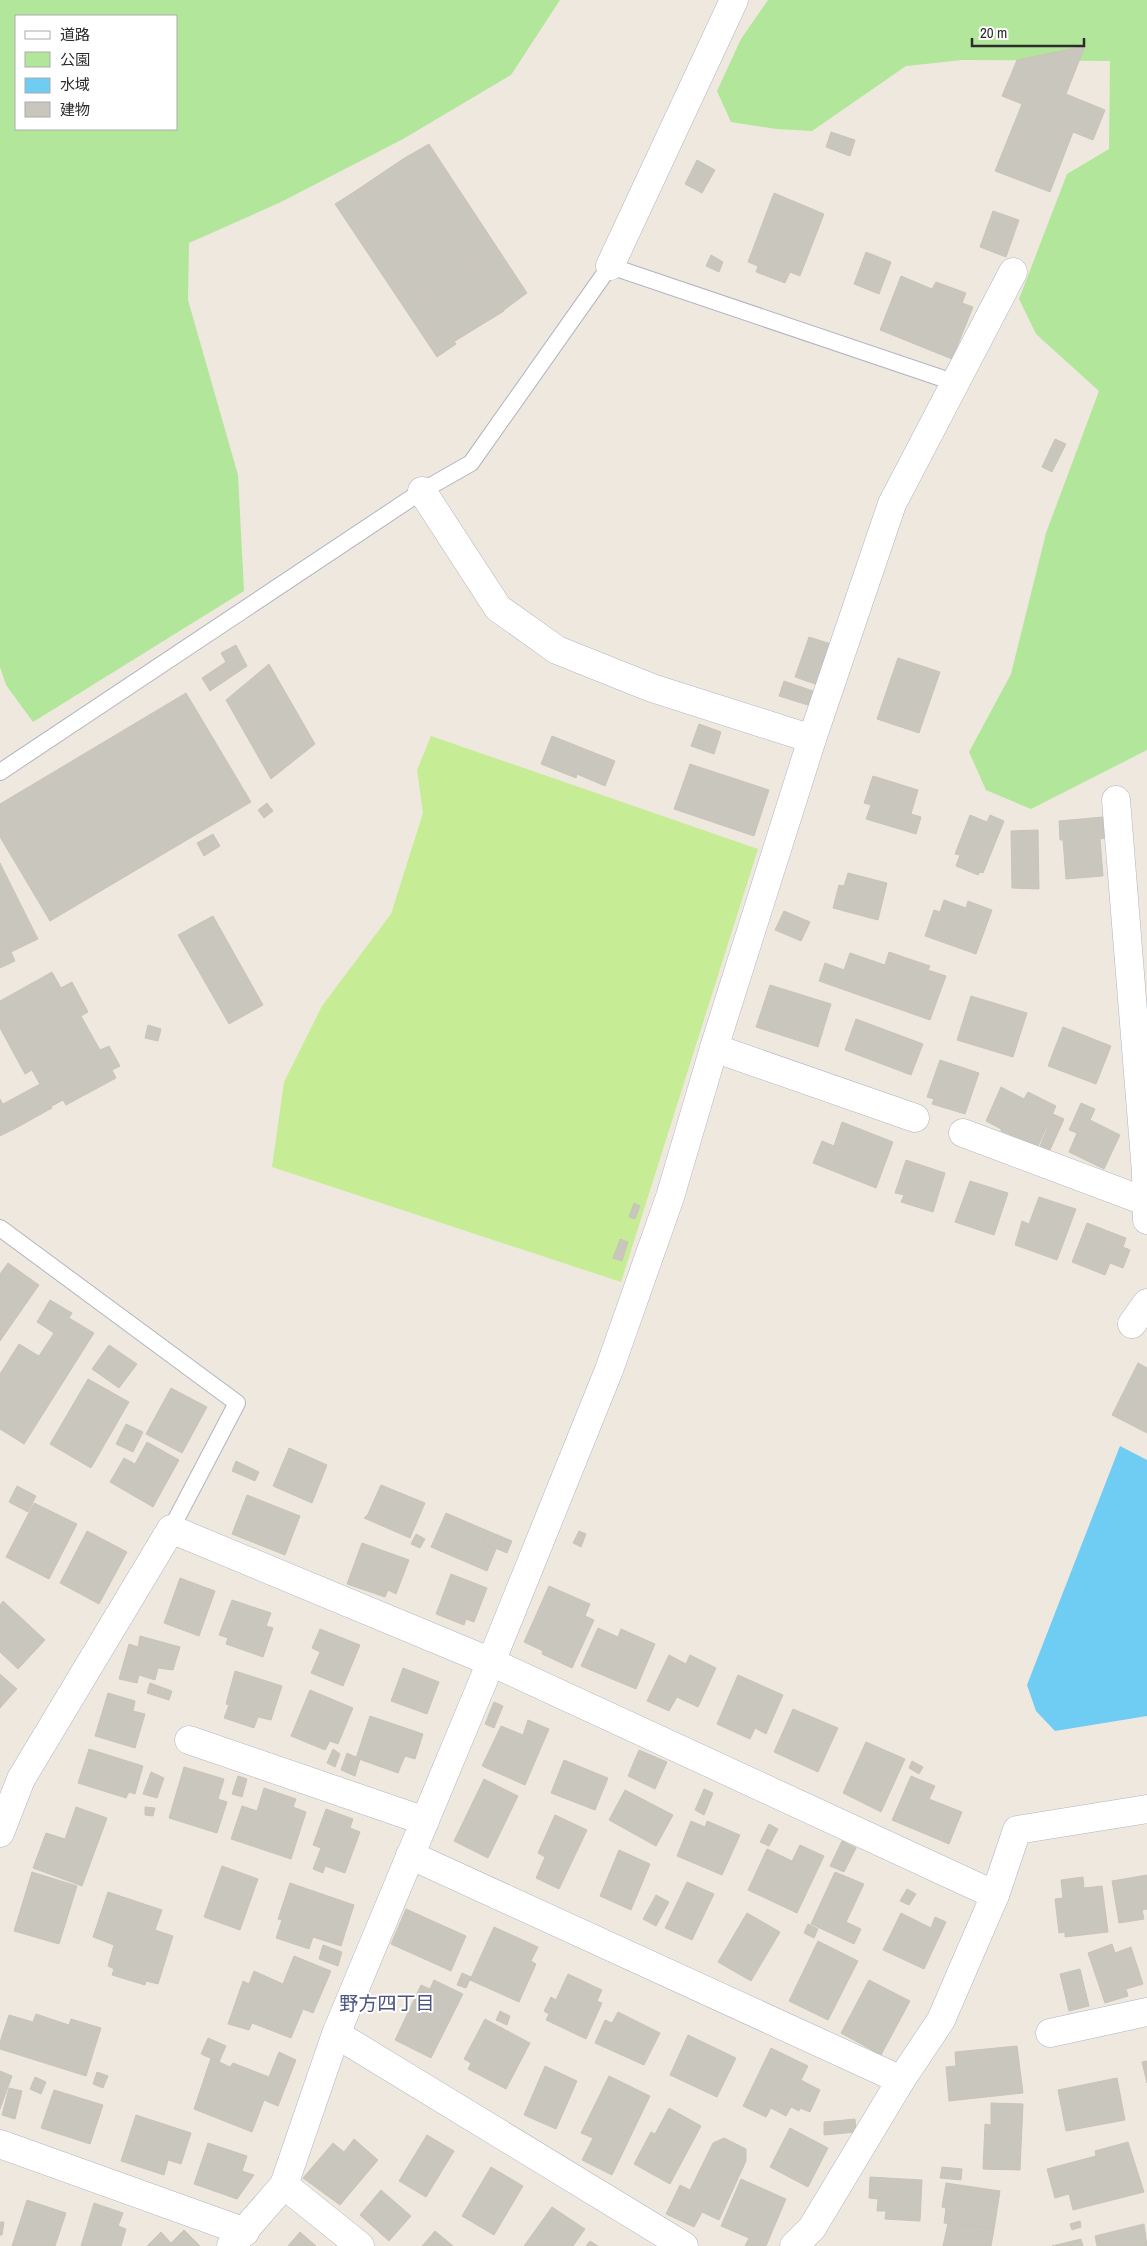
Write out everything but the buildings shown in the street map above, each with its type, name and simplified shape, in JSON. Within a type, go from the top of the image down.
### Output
[{"type":"street","points":[[610,266],[734,0]]},
{"type":"street","points":[[0,2144],[238,2239],[284,2185],[336,2034],[491,1662],[609,1370],[670,1197],[714,1048],[812,739],[892,504],[1013,272]]},
{"type":"street","points":[[422,491],[498,608],[557,650],[652,688],[812,739]]},
{"type":"street","points":[[1116,800],[1146,1173],[1147,1220]]},
{"type":"street","points":[[714,1048],[915,1118]]},
{"type":"street","points":[[963,1133],[1147,1202]]},
{"type":"street","points":[[0,1833],[20,1779],[171,1529],[491,1662],[995,1895]]},
{"type":"street","points":[[189,1740],[425,1821]]},
{"type":"street","points":[[794,2246],[812,2228],[901,2080],[941,2020],[995,1895],[1017,1830],[1147,1809]]},
{"type":"street","points":[[410,1855],[901,2080]]},
{"type":"street","points":[[1050,2033],[1147,2012]]},
{"type":"street","points":[[336,2034],[684,2246]]},
{"type":"street","points":[[284,2185],[360,2246]]},
{"type":"lane","points":[[0,772],[422,491],[471,463],[610,266],[954,382]]},
{"type":"lane","points":[[0,1228],[237,1403],[171,1529]]},
{"type":"green space","points":[[0,0],[560,0],[511,75],[403,139],[281,202],[189,243],[188,300],[238,475],[244,591],[33,722],[6,685],[0,667]]},
{"type":"green space","points":[[768,0],[1147,0],[1147,750],[1031,809],[986,790],[969,752],[1011,674],[1046,533],[1099,391],[1036,334],[1019,299],[1067,174],[1109,149],[1110,61],[963,60],[906,66],[812,131],[776,129],[731,122],[717,91],[741,39]]},
{"type":"green space","points":[[431,736],[758,849],[621,1282],[272,1167],[284,1082],[322,1006],[391,914],[423,813],[417,770]]},
{"type":"water","points":[[1120,1446],[1147,1460],[1147,1716],[1055,1731],[1036,1711],[1027,1685]]},
{"type":"district","name":"野方四丁目","points":[[387,2003]]}]
